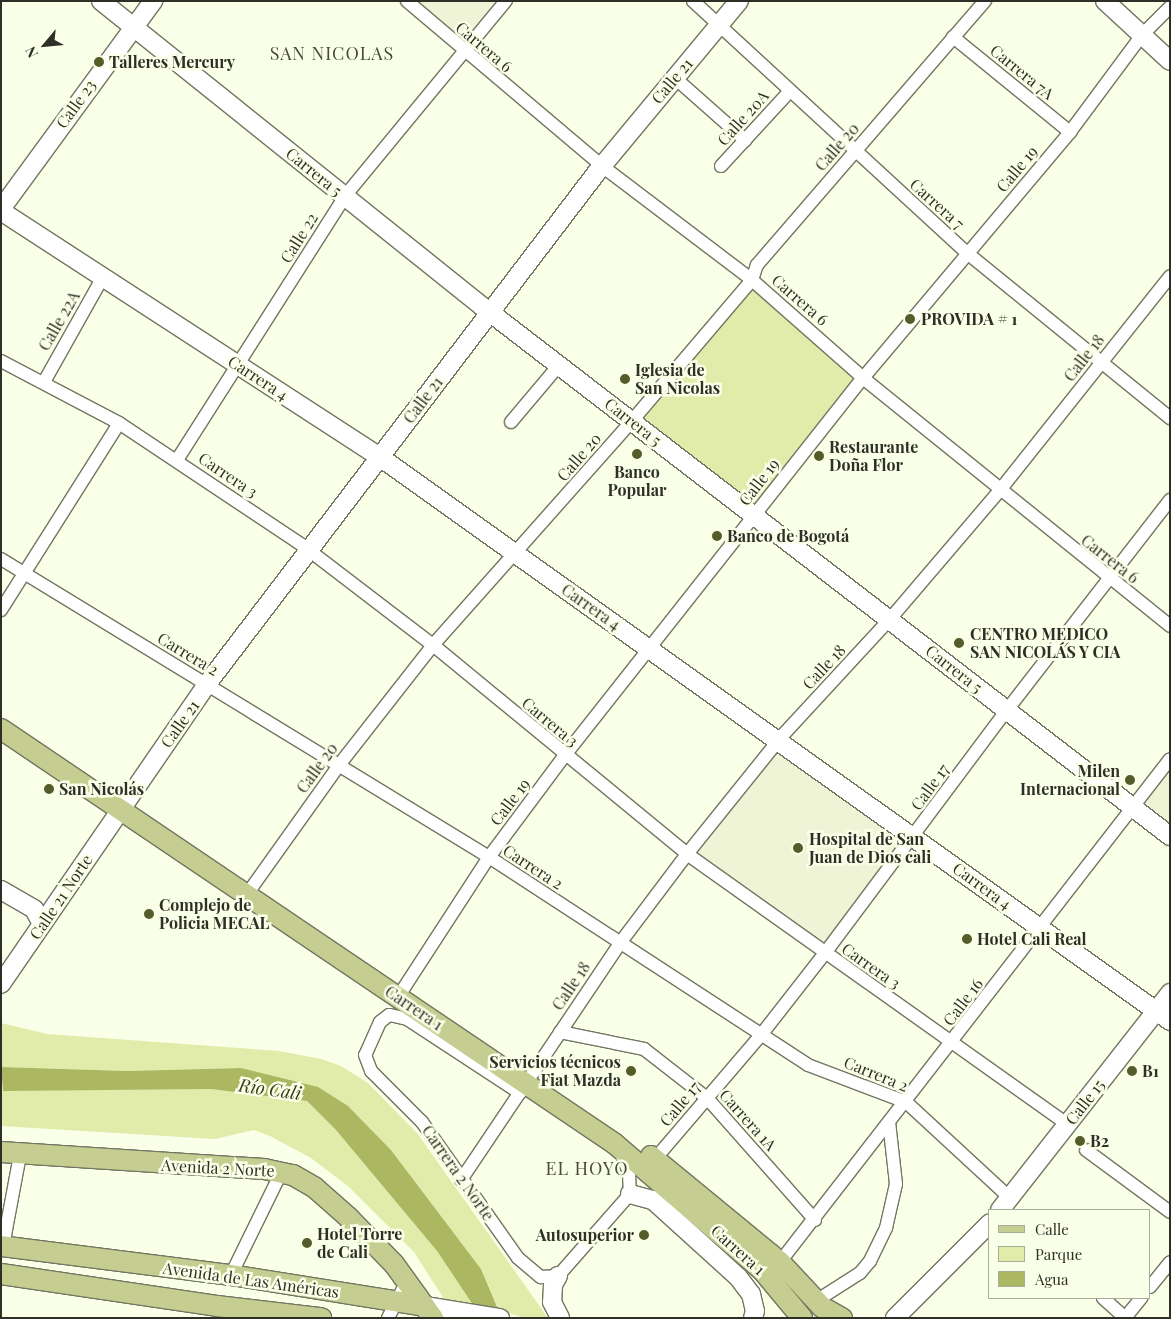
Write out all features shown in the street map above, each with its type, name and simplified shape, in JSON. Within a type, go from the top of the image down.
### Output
[{"type":"main road","name":"Carrera 5","points":[[101,1],[490,312],[631,422],[755,514],[1170,836]]},
{"type":"main road","name":"Calle 23","points":[[1,210],[132,26],[153,1]]},
{"type":"main road","name":"Calle 21","points":[[120,810],[207,684],[490,312],[602,166],[739,1]]},
{"type":"main road","points":[[1106,1],[1170,61]]},
{"type":"main road","name":"Carrera 4","points":[[1,210],[380,457],[1170,1021]]},
{"type":"main road","name":"Carrera 1","points":[[1,730],[245,897],[398,997],[523,1088],[653,1166],[763,1271],[802,1318]]},
{"type":"main road","name":"Calle 21 Norte","points":[[1,984],[38,916],[55,904],[120,810]]},
{"type":"main road","points":[[1,890],[38,916]]},
{"type":"main road","name":"Calle 15","points":[[1005,1204],[1170,993]]},
{"type":"main road","name":"Avenida 2 Norte","points":[[11,1153],[282,1171],[314,1187],[348,1217],[407,1281],[429,1312]]},
{"type":"main road","points":[[653,1166],[780,1262],[816,1301],[842,1318]]},
{"type":"main road","points":[[630,1194],[653,1200],[746,1285],[755,1303],[753,1318]]},
{"type":"main road","points":[[895,1318],[988,1225]]},
{"type":"main road","name":"Avenida de Las Américas","points":[[2,1246],[231,1276],[392,1310],[456,1311],[500,1318]]},
{"type":"main road","name":"Avenida de Las Américas","points":[[1,1274],[214,1312],[321,1318]]},
{"type":"main road","points":[[558,1276],[552,1293],[560,1318]]},
{"type":"street","name":"Carrera 6","points":[[407,1],[464,52],[602,166],[752,280],[863,378],[1170,626]]},
{"type":"street","name":"Calle 22","points":[[177,460],[345,196],[506,1]]},
{"type":"street","name":"Carrera 7","points":[[693,1],[854,152],[967,254],[1170,418]]},
{"type":"street","name":"Calle 20","points":[[245,897],[339,765],[433,645],[631,422],[752,280],[758,265],[985,1]]},
{"type":"street","name":"Calle 19","points":[[398,997],[489,857],[565,755],[863,378],[1070,132],[1142,35],[1170,7]]},
{"type":"street","name":"Carrera 7A","points":[[953,37],[1070,132]]},
{"type":"street","points":[[675,78],[744,140]]},
{"type":"street","name":"Calle 20A","points":[[721,166],[790,91]]},
{"type":"street","name":"Calle 18","points":[[461,1180],[620,943],[687,854],[778,740],[890,619],[1000,490],[1170,276]]},
{"type":"street","name":"Calle 22A","points":[[44,382],[103,277]]},
{"type":"street","name":"Carrera 3","points":[[1,361],[119,423],[177,460],[310,551],[433,645],[687,854],[825,954],[1068,1125]]},
{"type":"street","points":[[511,422],[559,365]]},
{"type":"street","points":[[1,610],[119,423]]},
{"type":"street","name":"Calle 17","points":[[653,1166],[825,954],[1007,710],[1170,500]]},
{"type":"street","name":"Carrera 2","points":[[1,559],[489,857],[808,1064],[906,1102],[1005,1204]]},
{"type":"street","name":"Calle 16","points":[[780,1262],[815,1220],[1170,759]]},
{"type":"street","name":"Carrera 1","points":[[365,1055],[380,1022],[389,1015],[407,1019],[523,1088]]},
{"type":"street","name":"Carrera 1A","points":[[560,1032],[644,1049],[707,1098],[815,1220]]},
{"type":"street","name":"Carrera 2 Norte","points":[[365,1055],[371,1071],[422,1122],[461,1180],[527,1268],[541,1277],[558,1276]]},
{"type":"street","points":[[816,1301],[860,1272],[870,1261],[886,1228],[896,1184],[889,1122]]},
{"type":"street","points":[[558,1276],[630,1194],[629,1172],[615,1144]]},
{"type":"street","points":[[1086,1150],[1170,1212]]},
{"type":"street","points":[[2,1246],[11,1153]]},
{"type":"street","points":[[231,1276],[282,1171]]},
{"type":"street","points":[[1151,1285],[1170,1262]]},
{"type":"street","points":[[392,1310],[407,1281]]},
{"type":"street","points":[[1104,1299],[1125,1318],[1140,1299]]},
{"type":"shaded area","points":[[407,1],[506,1],[464,52]]},
{"type":"shaded area","name":"Hospital de San Juan de Dios cali","points":[[778,740],[914,837],[825,953],[687,854]]},
{"type":"shaded area","points":[[1170,760],[1170,826],[1138,803]]},
{"type":"green space","points":[[752,280],[863,378],[755,514],[631,422]]},
{"type":"green space","points":[[1,1023],[47,1034],[279,1051],[321,1059],[341,1066],[368,1083],[417,1133],[548,1318],[523,1318],[499,1309],[481,1269],[391,1150],[348,1106],[241,1068],[127,1071],[1,1067]]},
{"type":"green space","points":[[211,1089],[307,1101],[336,1130],[437,1251],[473,1305],[446,1302],[414,1252],[349,1187],[311,1158],[270,1136],[254,1130],[215,1139],[1,1126],[1,1090]]},
{"type":"water","name":"Río Cali","points":[[1,1067],[127,1071],[241,1068],[318,1087],[348,1106],[391,1150],[481,1269],[502,1318],[473,1305],[437,1251],[336,1130],[307,1101],[211,1089],[3,1091]]},
{"type":"place","name":"Talleres Mercury","points":[[99,62]]},
{"type":"place","name":"PROVIDA # 1","points":[[910,319]]},
{"type":"place","name":"Iglesia de San Nicolas","points":[[625,379]]},
{"type":"place","name":"Banco Popular","points":[[637,454]]},
{"type":"place","name":"Restaurante Doña Flor","points":[[819,456]]},
{"type":"place","name":"Banco de Bogotá","points":[[717,536]]},
{"type":"place","name":"CENTRO MEDICO SAN NICOLÁS Y CIA","points":[[959,643]]},
{"type":"place","name":"Milen Internacional","points":[[1130,780]]},
{"type":"place","name":"San Nicolás","points":[[49,789]]},
{"type":"place","name":"Hospital de San Juan de Dios cali","points":[[798,848]]},
{"type":"place","name":"Complejo de Policia MECAL","points":[[149,914]]},
{"type":"place","name":"Hotel Cali Real","points":[[967,939]]},
{"type":"place","name":"Servicios técnicos Fiat Mazda","points":[[631,1071]]},
{"type":"place","name":"B1","points":[[1132,1071]]},
{"type":"place","name":"B2","points":[[1080,1141]]},
{"type":"place","name":"Autosuperior","points":[[644,1235]]},
{"type":"place","name":"Hotel Torre de Cali","points":[[307,1243]]},
{"type":"district","name":"SAN NICOLAS","points":[[332,53]]},
{"type":"district","name":"EL HOYO","points":[[587,1168]]}]
